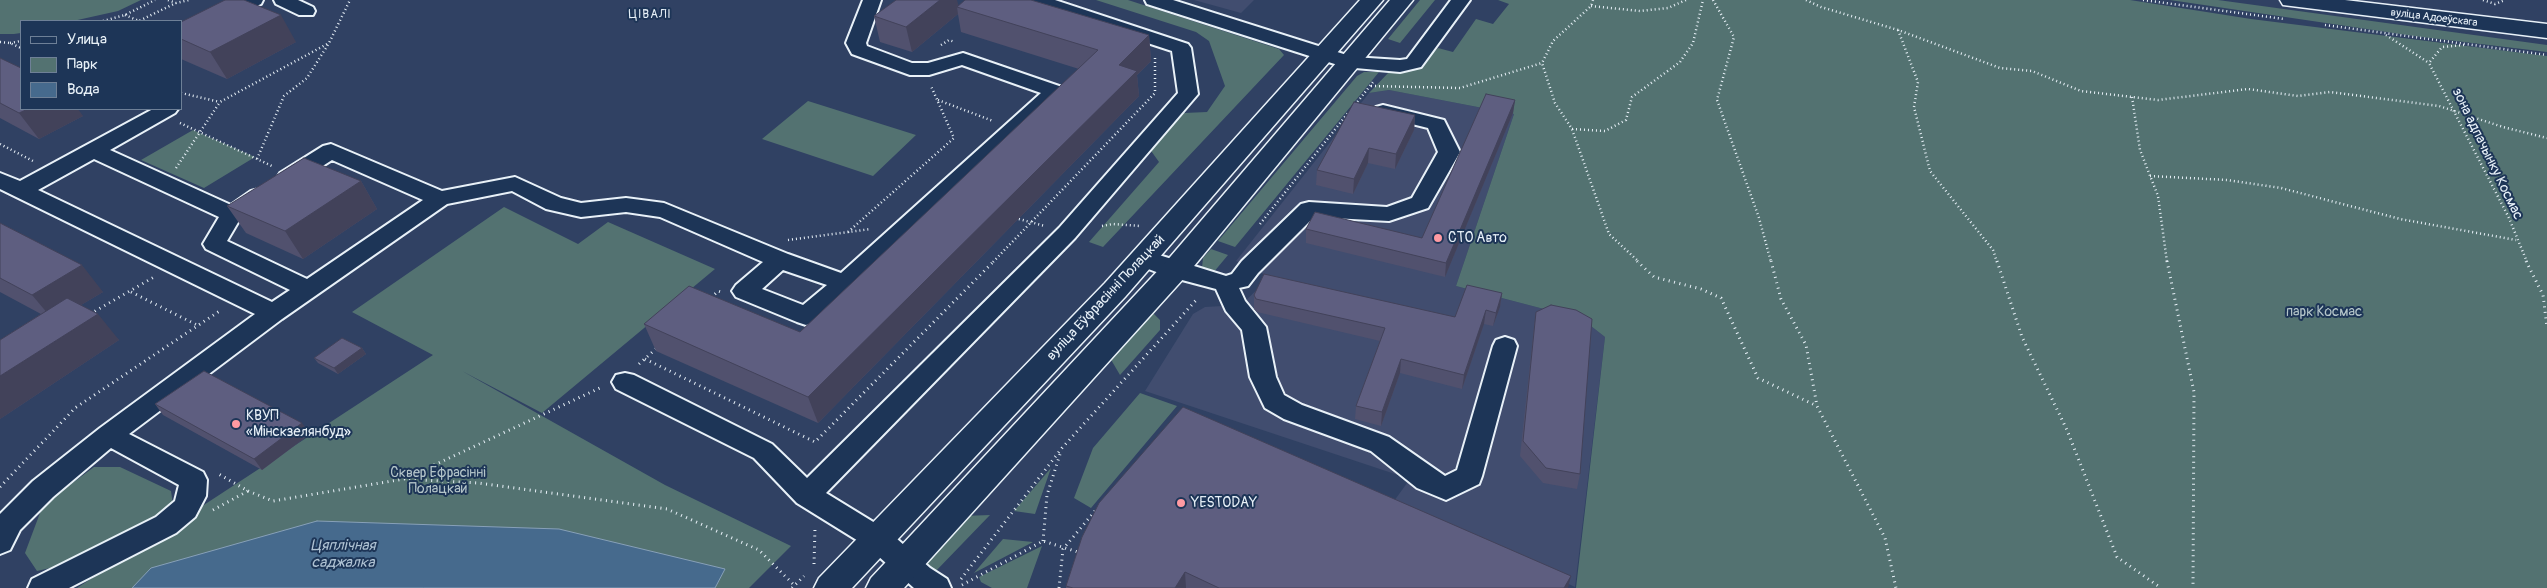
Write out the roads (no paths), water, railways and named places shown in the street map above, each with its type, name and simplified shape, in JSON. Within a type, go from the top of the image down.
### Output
[{"type":"main road","name":"вуліца Еўфрасінні Полацкай","points":[[832,588],[1143,258],[1372,0]]},
{"type":"main road","points":[[883,588],[907,564],[1174,270],[1351,63],[1402,0]]},
{"type":"main road","name":"вуліца Адоеўскага","points":[[2291,0],[2547,31]]},
{"type":"lane","points":[[182,36],[254,0]]},
{"type":"lane","points":[[283,0],[306,10]]},
{"type":"lane","points":[[780,260],[744,292],[806,316],[901,234],[1055,91],[963,59],[923,69],[910,69],[859,50],[856,42],[872,0]]},
{"type":"lane","points":[[807,495],[1067,233],[1188,94],[1181,48],[1036,0]]},
{"type":"lane","points":[[1154,0],[1351,63],[1400,66],[1414,63],[1461,0]]},
{"type":"lane","points":[[1143,258],[1174,270],[1226,284],[1240,280],[1250,267],[1309,209],[1389,214],[1420,203],[1449,152],[1437,124],[1377,109]]},
{"type":"lane","points":[[10,185],[93,150],[164,111]]},
{"type":"lane","points":[[93,150],[232,214]]},
{"type":"lane","points":[[308,289],[214,244],[232,214],[332,151],[440,199]]},
{"type":"lane","points":[[0,542],[10,522],[42,489],[109,435],[273,313],[440,199],[482,189],[515,184],[554,204],[581,210],[626,205],[664,210],[780,260],[845,283]]},
{"type":"lane","points":[[10,185],[273,313]]},
{"type":"lane","points":[[1226,284],[1234,305],[1254,327],[1263,378],[1274,401],[1293,412],[1380,444],[1427,480],[1446,489],[1469,476],[1505,346]]},
{"type":"lane","points":[[623,378],[762,451],[807,495],[878,539],[920,577],[937,588]]},
{"type":"lane","points":[[42,588],[166,525],[185,509],[192,496],[193,480],[109,435]]},
{"type":"water","name":"Цяплічная саджалка","points":[[317,521],[559,529],[725,569],[715,588],[132,588],[151,568]]},
{"type":"place","name":"СТО Авто","points":[[1438,238]]},
{"type":"place","name":"КВУП «Мінскзелянбуд»","points":[[236,424]]},
{"type":"place","name":"YESTODAY","points":[[1181,503]]},
{"type":"district","name":"ЦІВАЛІ","points":[[650,15]]},
{"type":"park label","name":"парк Космас","points":[[2324,312]]},
{"type":"park label","name":"Сквер Ефрасінні Полацкай","points":[[438,482]]}]
